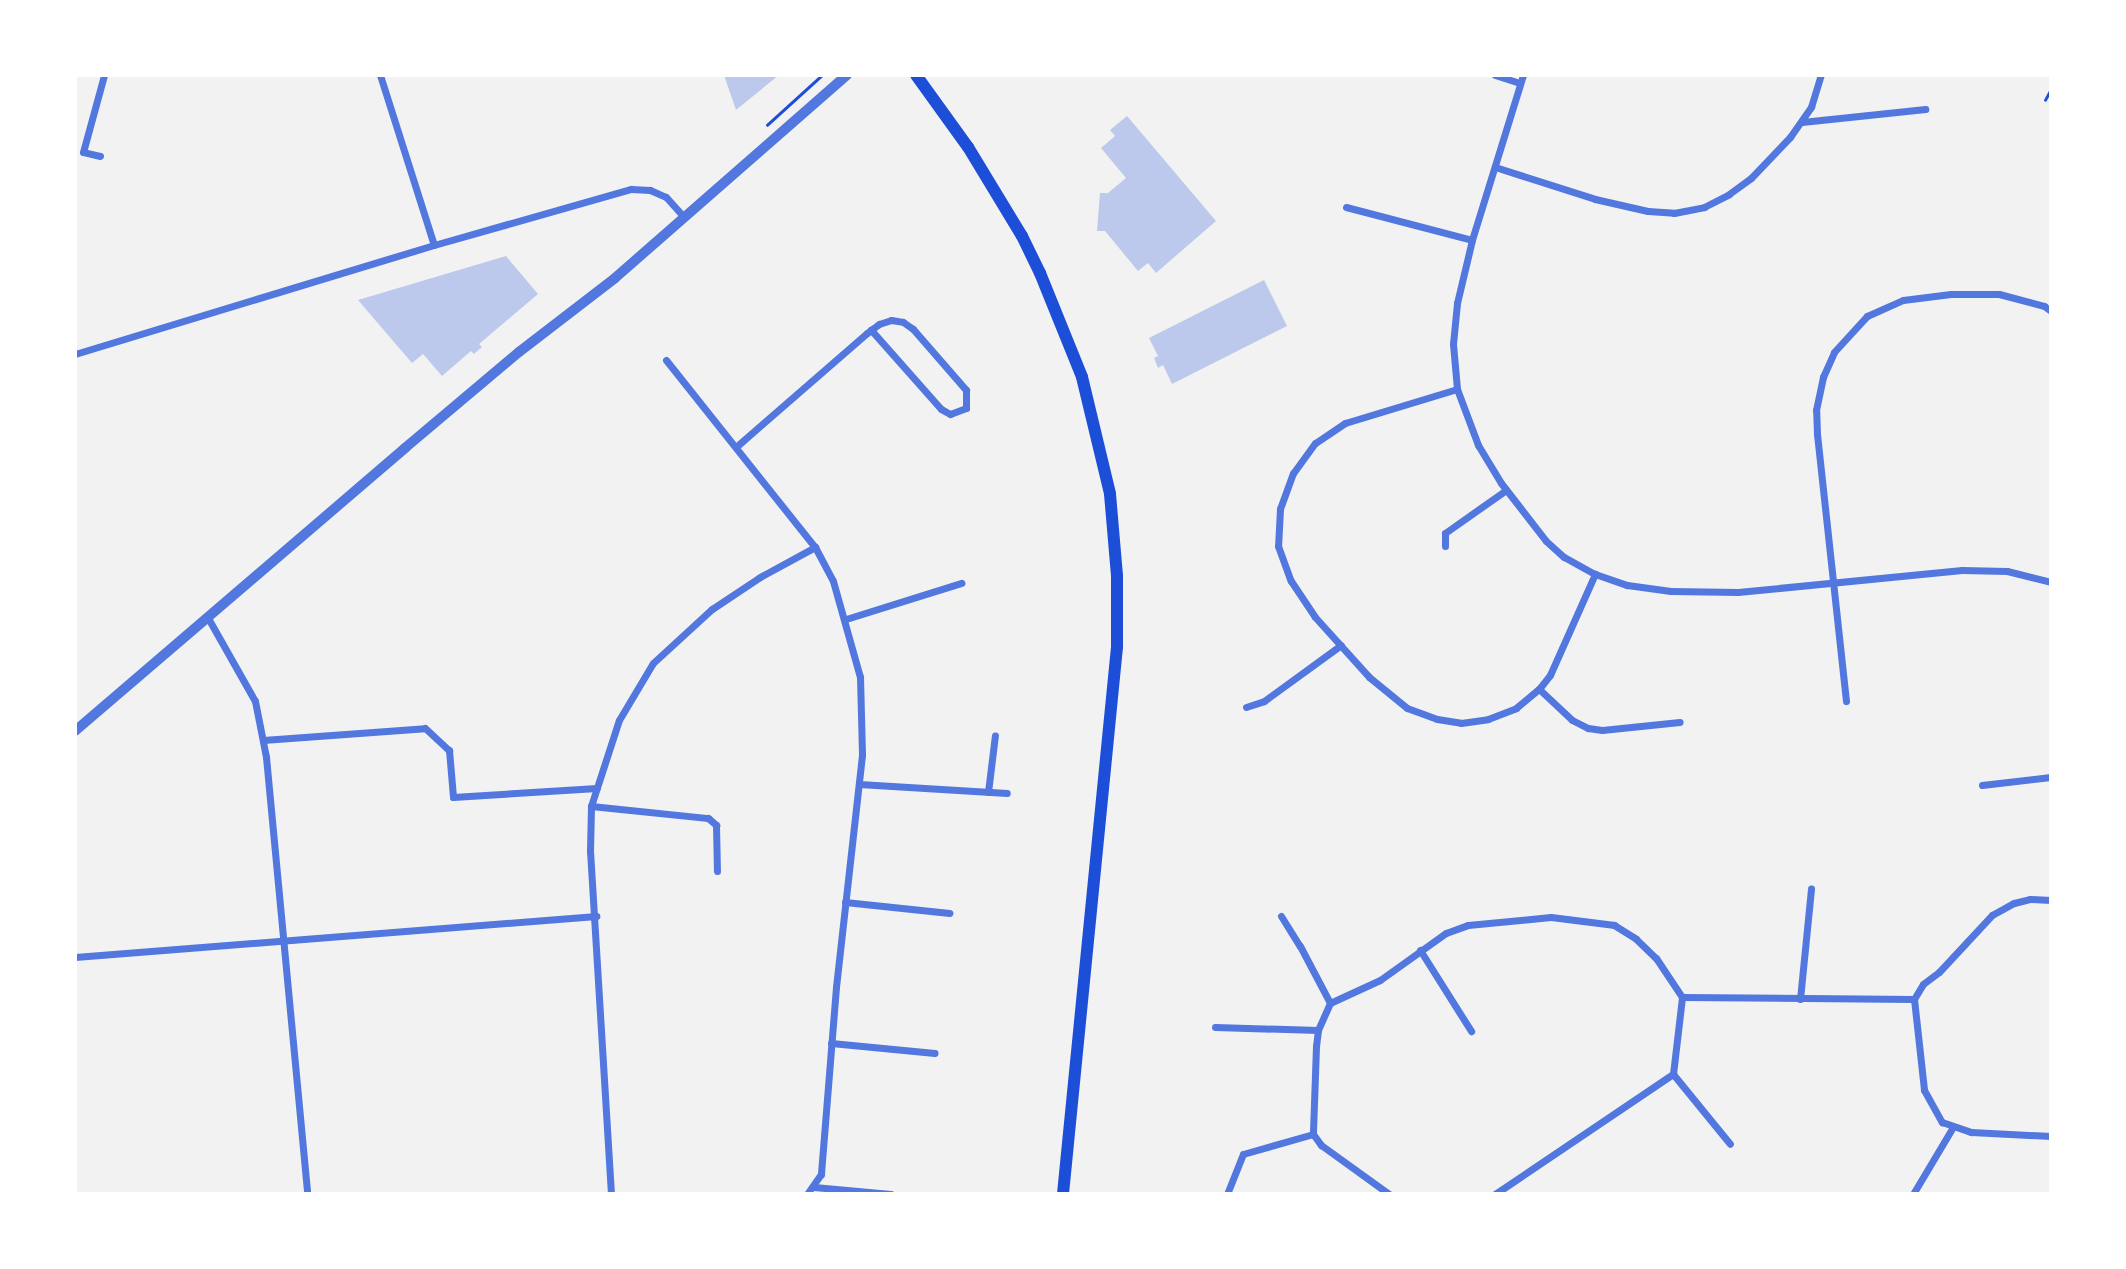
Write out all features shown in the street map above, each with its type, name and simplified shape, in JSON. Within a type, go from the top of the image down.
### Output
[{"type":"main road","points":[[916,75],[981,167],[1022,236],[1040,274],[1082,377],[1110,494],[1117,576],[1116,672],[1063,1194]]},
{"type":"street","points":[[100,156],[83,152],[104,75]]},
{"type":"street","points":[[380,75],[434,245]]},
{"type":"street","points":[[75,731],[208,618],[264,566],[519,352],[615,278],[847,75]]},
{"type":"street","points":[[1495,75],[1522,79],[1472,240],[1454,323],[1457,389],[1478,445],[1506,490],[1546,541],[1564,557],[1595,574],[1627,584],[1671,591],[1738,592],[1832,581],[1986,570],[2025,574],[2051,582]]},
{"type":"street","points":[[1495,167],[1615,204],[1674,213],[1704,207],[1730,194],[1751,178],[1802,122],[1821,75]]},
{"type":"street","points":[[1802,122],[1925,109]]},
{"type":"street","points":[[75,354],[434,245],[631,189],[650,190],[666,197],[684,217]]},
{"type":"street","points":[[1346,207],[1472,240]]},
{"type":"street","points":[[1846,701],[1816,410],[1823,377],[1835,352],[1850,331],[1880,308],[1925,296],[1999,294],[2044,306],[2051,312]]},
{"type":"street","points":[[737,446],[871,330],[891,320],[903,322],[913,329],[966,390],[966,408],[950,414],[941,409],[871,330]]},
{"type":"street","points":[[666,360],[815,547],[833,581],[846,619],[860,677],[862,755],[831,1043],[821,1174],[807,1194]]},
{"type":"street","points":[[1457,389],[1345,423],[1315,443],[1293,473],[1285,491],[1278,527],[1282,563],[1303,599],[1385,693],[1407,708],[1437,719],[1461,723],[1488,719],[1516,708],[1539,689],[1561,656],[1595,574]]},
{"type":"street","points":[[1445,546],[1444,533],[1506,490]]},
{"type":"street","points":[[611,1194],[590,851],[591,806],[619,720],[653,663],[712,609],[760,577],[815,547]]},
{"type":"street","points":[[846,619],[961,583]]},
{"type":"street","points":[[208,618],[255,701],[263,740],[307,1194]]},
{"type":"street","points":[[1246,707],[1264,701],[1341,645]]},
{"type":"street","points":[[1539,689],[1572,720],[1588,728],[1620,729],[1680,722]]},
{"type":"street","points":[[263,740],[425,728],[449,750],[453,797],[597,788]]},
{"type":"street","points":[[988,792],[995,735]]},
{"type":"street","points":[[1982,785],[2051,777]]},
{"type":"street","points":[[859,784],[1007,793]]},
{"type":"street","points":[[591,806],[708,818],[716,825],[717,871]]},
{"type":"street","points":[[1800,999],[1811,889]]},
{"type":"street","points":[[2051,900],[2022,901],[1992,915],[1939,972],[1923,984],[1914,999],[1924,1090],[1942,1122],[1971,1132],[2051,1136]]},
{"type":"street","points":[[845,902],[949,913]]},
{"type":"street","points":[[75,957],[596,916]]},
{"type":"street","points":[[1280,916],[1300,946],[1330,1003]]},
{"type":"street","points":[[1389,1194],[1321,1145],[1313,1134],[1318,1030],[1330,1003],[1380,980],[1446,933],[1468,925],[1551,917],[1587,919],[1614,925],[1636,939],[1656,958],[1682,997],[1673,1074],[1730,1144]]},
{"type":"street","points":[[1420,950],[1471,1031]]},
{"type":"street","points":[[1682,997],[1914,999]]},
{"type":"street","points":[[1214,1027],[1318,1030]]},
{"type":"street","points":[[831,1043],[934,1053]]},
{"type":"street","points":[[1495,1194],[1673,1074]]},
{"type":"street","points":[[1913,1194],[1953,1127]]},
{"type":"street","points":[[1227,1194],[1243,1154],[1313,1134]]},
{"type":"street","points":[[814,1187],[891,1194]]},
{"type":"path","points":[[2045,100],[2051,89]]},
{"type":"building","points":[[724,75],[779,75],[736,110]]},
{"type":"building","points":[[1127,116],[1216,221],[1156,273],[1148,263],[1138,271],[1105,231],[1097,231],[1100,193],[1108,193],[1126,178],[1101,148],[1115,136],[1110,130]]},
{"type":"building","points":[[506,256],[538,294],[479,344],[482,347],[474,354],[471,351],[442,376],[423,354],[412,363],[358,300]]},
{"type":"building","points":[[1264,280],[1287,326],[1172,384],[1163,365],[1158,368],[1154,358],[1158,356],[1149,338]]}]
